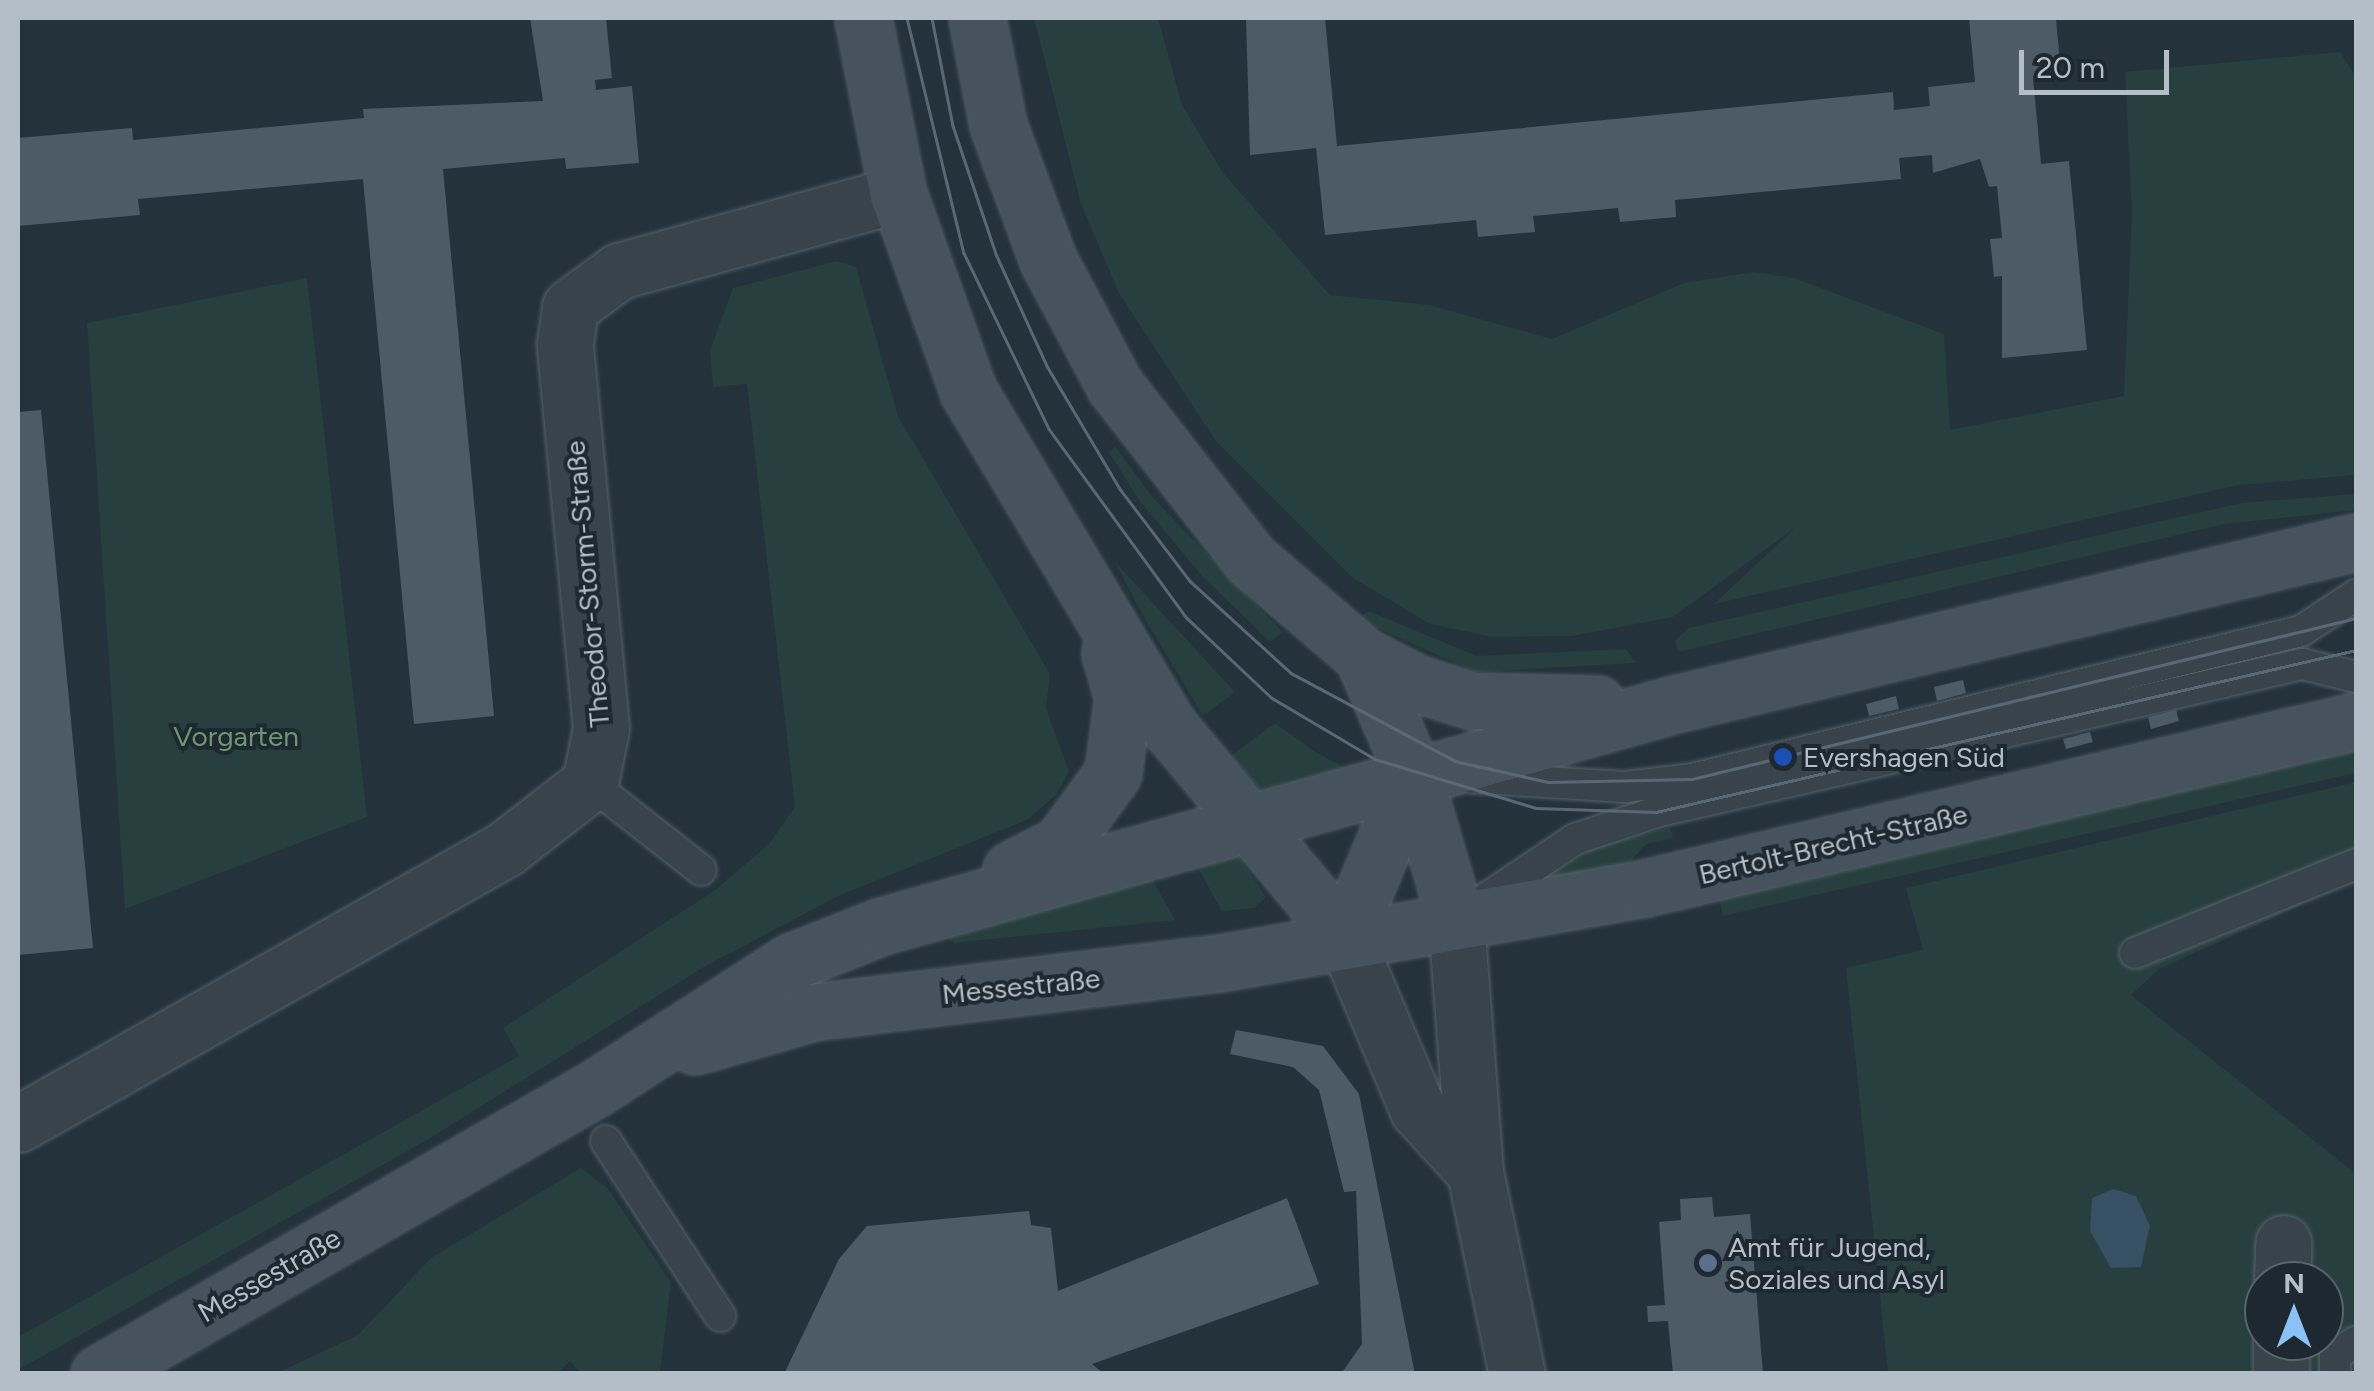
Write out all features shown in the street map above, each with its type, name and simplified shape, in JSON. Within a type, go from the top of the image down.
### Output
[{"type":"main road","points":[[863,18],[898,194],[968,392],[1170,728],[1344,937],[1412,774]]},
{"type":"main road","points":[[977,18],[1019,193],[1115,386],[1250,559],[1363,656],[1472,701],[1675,704]]},
{"type":"main road","points":[[1250,825],[1412,774],[1675,704],[2356,542]]},
{"type":"main road","points":[[950,902],[1061,844],[1113,773],[1124,697],[1098,612]]},
{"type":"main road","points":[[1363,656],[1412,774],[1456,920]]},
{"type":"main road","name":"Bertolt-Brecht-Straße","points":[[1456,920],[1645,888],[2356,721]]},
{"type":"main road","name":"Messestraße","points":[[99,1374],[596,1088],[791,962],[950,902],[1250,825]]},
{"type":"main road","name":"Messestraße","points":[[596,1088],[742,1027],[813,1012],[1173,970],[1456,920]]},
{"type":"street","name":"Theodor-Storm-Straße","points":[[590,783],[602,728],[565,344],[570,307],[619,271],[898,194]]},
{"type":"street","points":[[18,1124],[505,848],[590,783]]},
{"type":"street","points":[[1456,920],[1476,1172],[1517,1374]]},
{"type":"street","points":[[1344,937],[1418,1110],[1476,1172]]},
{"type":"lane","points":[[1412,774],[1625,787],[1692,779],[2301,631],[2356,595]]},
{"type":"lane","points":[[1456,920],[1575,838],[1656,812],[2302,664],[2356,677]]},
{"type":"lane","points":[[590,783],[702,870]]},
{"type":"lane","points":[[2135,953],[2356,864]]},
{"type":"lane","points":[[606,1141],[720,1316]]},
{"type":"lane","points":[[2335,1374],[2336,1355],[2356,1342]]},
{"type":"green space","points":[[1034,18],[1158,18],[1182,105],[1223,173],[1330,295],[1429,305],[1552,339],[1684,283],[1754,272],[1794,278],[1944,334],[1950,430],[2124,396],[2132,214],[2125,72],[2340,52],[2356,77],[2356,475],[2238,485],[1714,604],[1796,527],[1673,617],[1572,636],[1493,637],[1430,624],[1353,578],[1215,440],[1119,293],[1081,204]]},
{"type":"green space","points":[[837,261],[856,267],[898,416],[1050,674],[1046,708],[1069,772],[1056,795],[1027,820],[838,896],[702,968],[427,1140],[18,1370],[18,1337],[519,1056],[503,1028],[714,891],[769,844],[795,807],[747,384],[713,387],[710,350],[733,288]]},
{"type":"green space","name":"Vorgarten","points":[[307,278],[367,817],[125,909],[87,323]]},
{"type":"green space","points":[[1115,446],[1153,498],[1283,632],[1270,642],[1203,577],[1139,500],[1109,452]]},
{"type":"green space","points":[[2356,494],[2356,510],[2224,524],[1678,652],[1675,641],[1689,628],[2241,503]]},
{"type":"green space","points":[[1115,562],[1235,692],[1203,716],[1144,618]]},
{"type":"green space","points":[[1368,611],[1477,656],[1626,649],[1636,663],[1476,672],[1357,619]]},
{"type":"green space","points":[[1275,723],[1314,751],[1365,779],[1272,802],[1231,756]]},
{"type":"green space","points":[[2356,744],[2356,773],[1723,916],[1718,894]]},
{"type":"green space","points":[[2356,782],[2356,880],[2159,969],[2131,995],[2356,1174],[2356,1373],[1888,1373],[1846,968],[1923,950],[1906,888]]},
{"type":"green space","points":[[1670,827],[1673,838],[1646,844],[1628,864],[1529,884],[1597,847]]},
{"type":"green space","points":[[1234,849],[1266,897],[1254,908],[1222,911],[1190,854]]},
{"type":"green space","points":[[1144,865],[1175,920],[954,943],[943,933]]},
{"type":"green space","points":[[581,1168],[608,1189],[671,1282],[660,1373],[581,1373],[570,1361],[556,1374],[277,1373],[358,1335],[431,1258]]},
{"type":"water","points":[[2113,1189],[2136,1196],[2150,1226],[2141,1267],[2111,1268],[2090,1231],[2092,1198]]},
{"type":"building","points":[[530,18],[606,18],[612,78],[595,80],[596,90],[632,86],[639,163],[566,169],[565,158],[443,169],[494,716],[414,724],[363,179],[138,199],[140,215],[18,226],[18,138],[132,128],[133,140],[364,118],[363,109],[543,101]]},
{"type":"building","points":[[1246,18],[1325,18],[1337,146],[1893,92],[1894,110],[1930,106],[1928,87],[1975,82],[1969,18],[2056,18],[2061,74],[2033,76],[2041,164],[2069,161],[2087,350],[2002,358],[2002,276],[1994,277],[1990,239],[2002,238],[1997,186],[1989,187],[1980,159],[1933,173],[1932,155],[1899,158],[1901,179],[1675,200],[1676,217],[1620,222],[1618,208],[1533,216],[1535,232],[1478,237],[1476,220],[1325,235],[1316,148],[1250,155]]},
{"type":"building","points":[[41,410],[93,948],[18,955],[18,412]]},
{"type":"building","points":[[1963,680],[1966,693],[1937,701],[1934,687]]},
{"type":"building","points":[[1896,696],[1899,709],[1869,716],[1866,704]]},
{"type":"building","points":[[2176,710],[2179,721],[2151,729],[2148,717]]},
{"type":"building","points":[[2090,732],[2093,742],[2066,749],[2063,739]]},
{"type":"building","points":[[1236,1030],[1323,1046],[1359,1094],[1415,1374],[1341,1374],[1362,1344],[1356,1191],[1344,1192],[1319,1090],[1293,1067],[1230,1054]]},
{"type":"building","name":"Amt für Jugend, Soziales und Asyl","points":[[1712,1197],[1714,1217],[1750,1214],[1763,1374],[1673,1374],[1668,1321],[1648,1322],[1647,1306],[1665,1305],[1659,1222],[1681,1220],[1680,1199]]},
{"type":"building","points":[[1287,1198],[1319,1284],[1092,1364],[1104,1374],[784,1374],[839,1259],[867,1226],[1029,1211],[1031,1225],[1051,1228],[1058,1291]]},
{"type":"tram line","points":[[907,18],[964,253],[1049,429],[1187,618],[1272,698],[1375,759],[1536,808],[1656,812],[2356,650]]},
{"type":"tram line","points":[[932,18],[953,126],[996,254],[1047,366],[1120,489],[1190,581],[1291,673],[1455,761],[1548,782],[1692,779],[2356,618]]},
{"type":"place","name":"Evershagen Süd","points":[[1783,757]]},
{"type":"place","name":"Amt für Jugend, Soziales und Asyl","points":[[1708,1263]]}]
